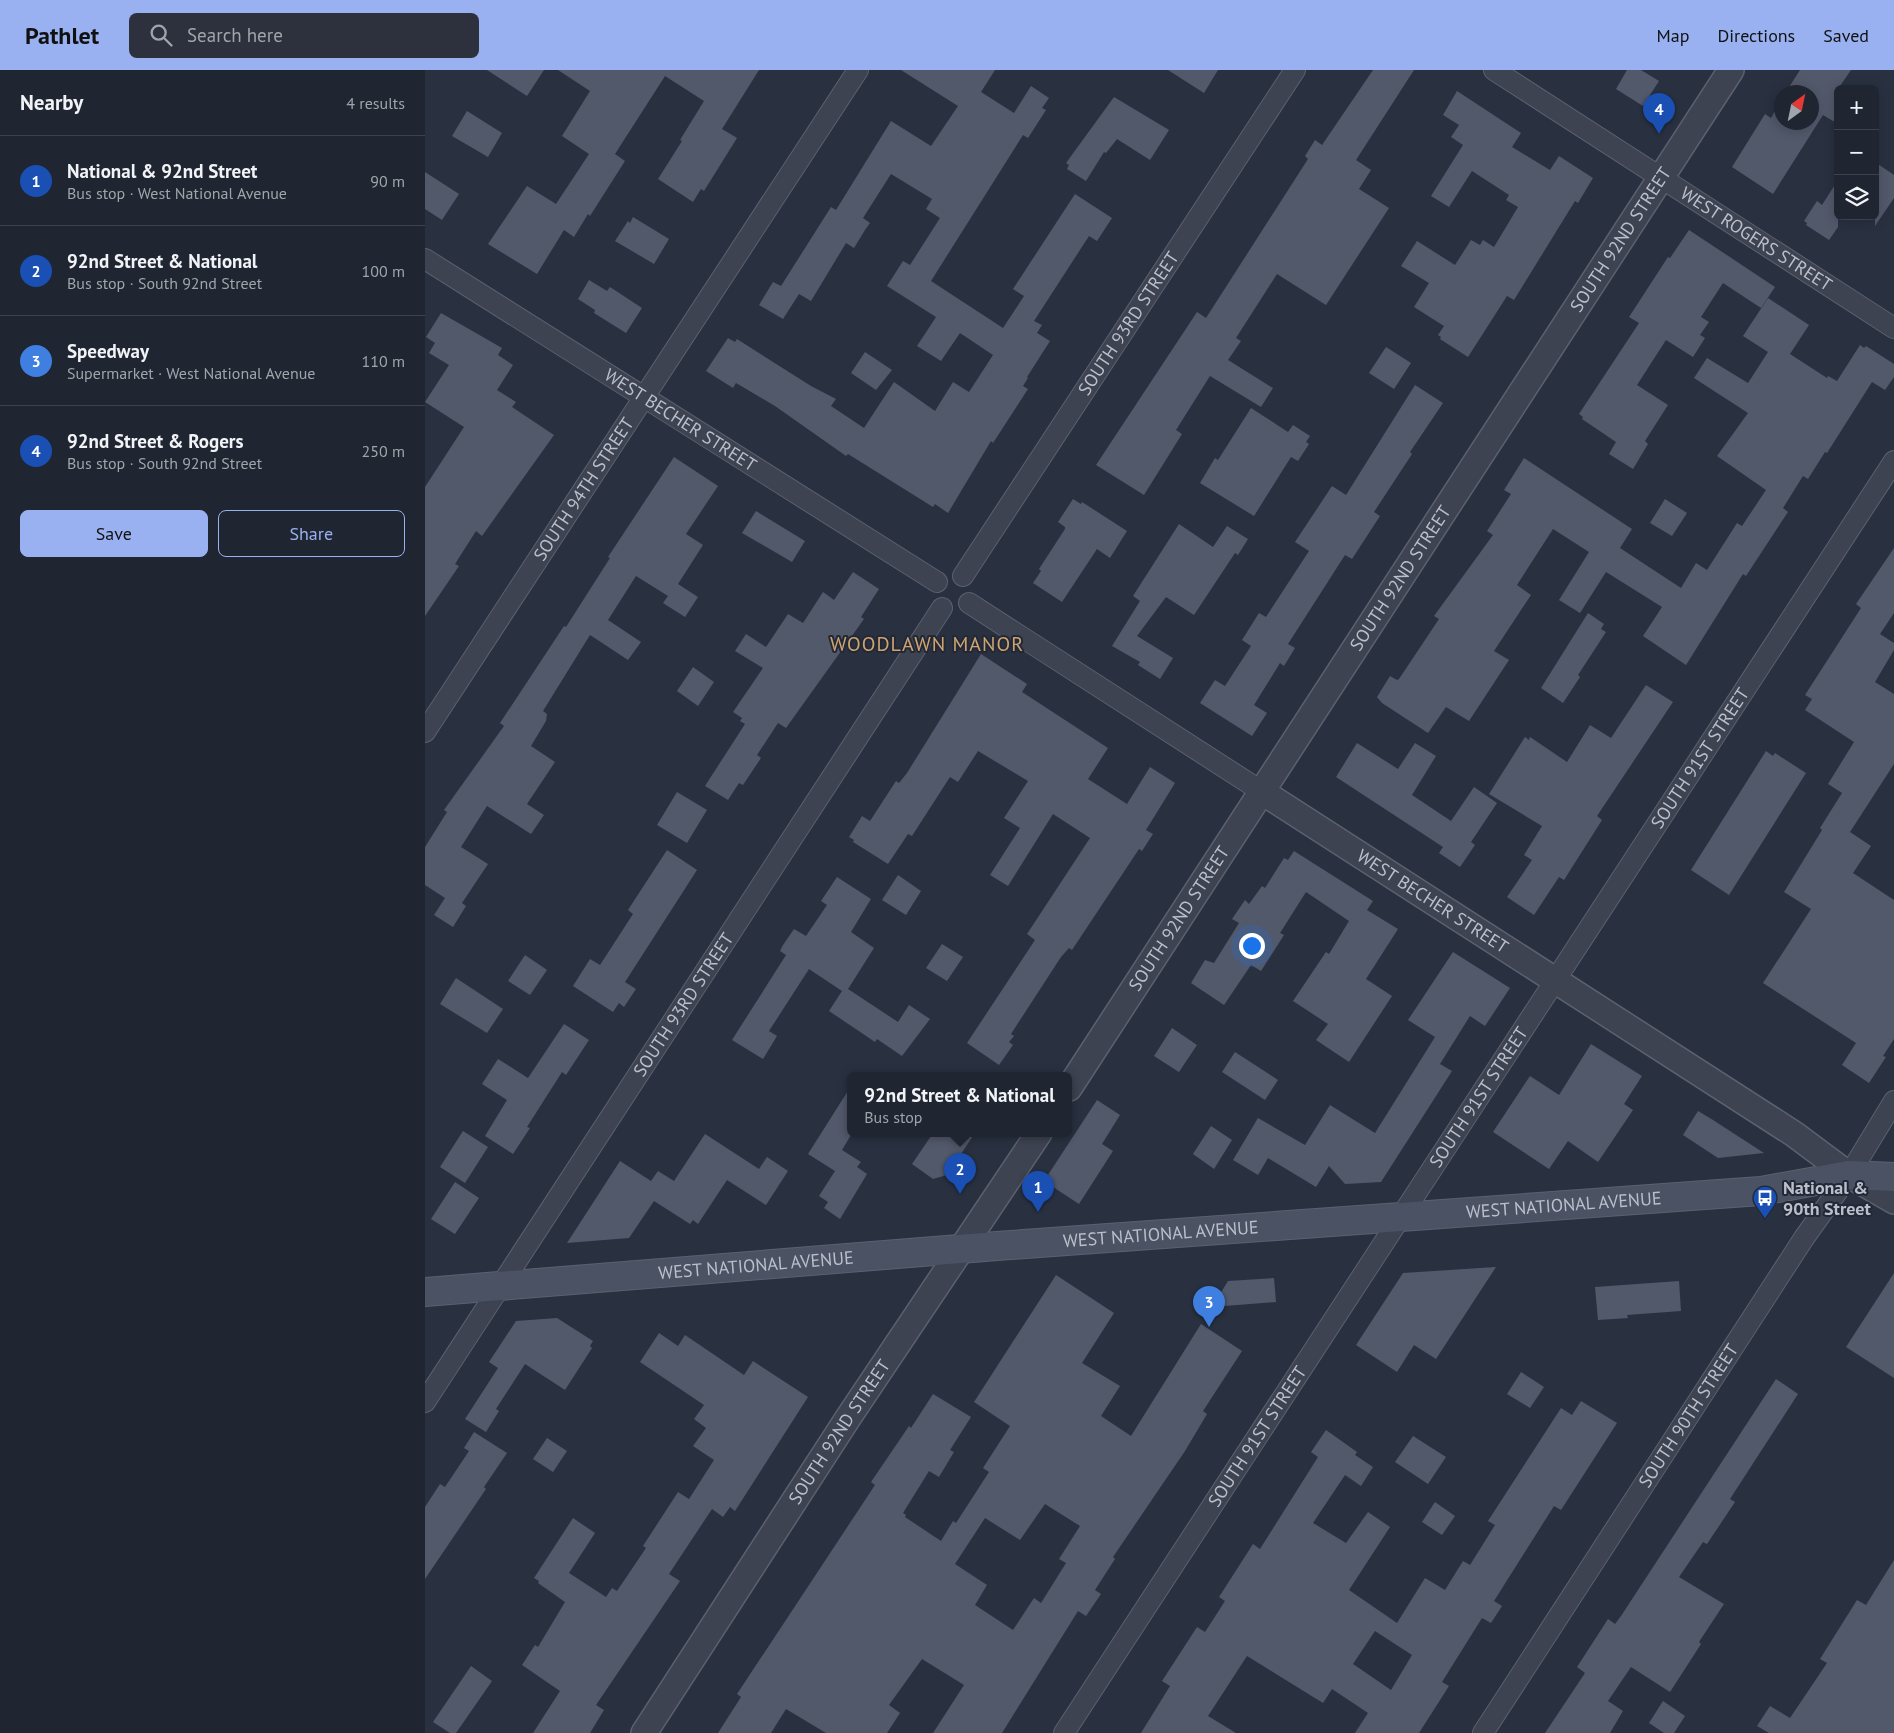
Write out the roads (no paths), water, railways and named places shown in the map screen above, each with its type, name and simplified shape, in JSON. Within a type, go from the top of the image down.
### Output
[{"type":"main road","name":"WEST NATIONAL AVENUE","points":[[425,1292],[961,1249],[1761,1190],[1849,1175],[1894,1177]]},
{"type":"street","name":"SOUTH 94TH STREET","points":[[425,732],[858,70]]},
{"type":"street","name":"SOUTH 93RD STREET","points":[[963,576],[1295,70]]},
{"type":"street","name":"WEST ROGERS STREET","points":[[1494,70],[1894,328]]},
{"type":"street","name":"SOUTH 92ND STREET","points":[[1072,1083],[1731,70]]},
{"type":"street","name":"WEST BECHER STREET","points":[[425,259],[645,396],[937,582]]},
{"type":"street","name":"SOUTH 91ST STREET","points":[[1064,1733],[1894,461]]},
{"type":"street","points":[[952,573],[963,576],[972,587],[973,593],[969,603],[957,611],[942,608],[934,595],[937,582],[945,574],[952,573]]},
{"type":"street","name":"WEST BECHER STREET","points":[[969,603],[1795,1134],[1849,1175],[1894,1201]]},
{"type":"street","name":"SOUTH 93RD STREET","points":[[425,1402],[942,608]]},
{"type":"street","name":"SOUTH 90TH STREET","points":[[1483,1733],[1804,1238],[1849,1175],[1894,1101]]},
{"type":"street","name":"SOUTH 92ND STREET","points":[[644,1733],[848,1418],[1036,1137]]},
{"type":"place","name":"92nd Street & Rogers","points":[[1659,134]]},
{"type":"place","name":"92nd Street & National","points":[[960,1194]]},
{"type":"place","name":"National & 92nd Street","points":[[1038,1212]]},
{"type":"place","name":"National & 90th Street","points":[[1765,1219]]},
{"type":"place","name":"Speedway","points":[[1209,1327]]},
{"type":"district","name":"WOODLAWN MANOR","points":[[927,644]]}]
